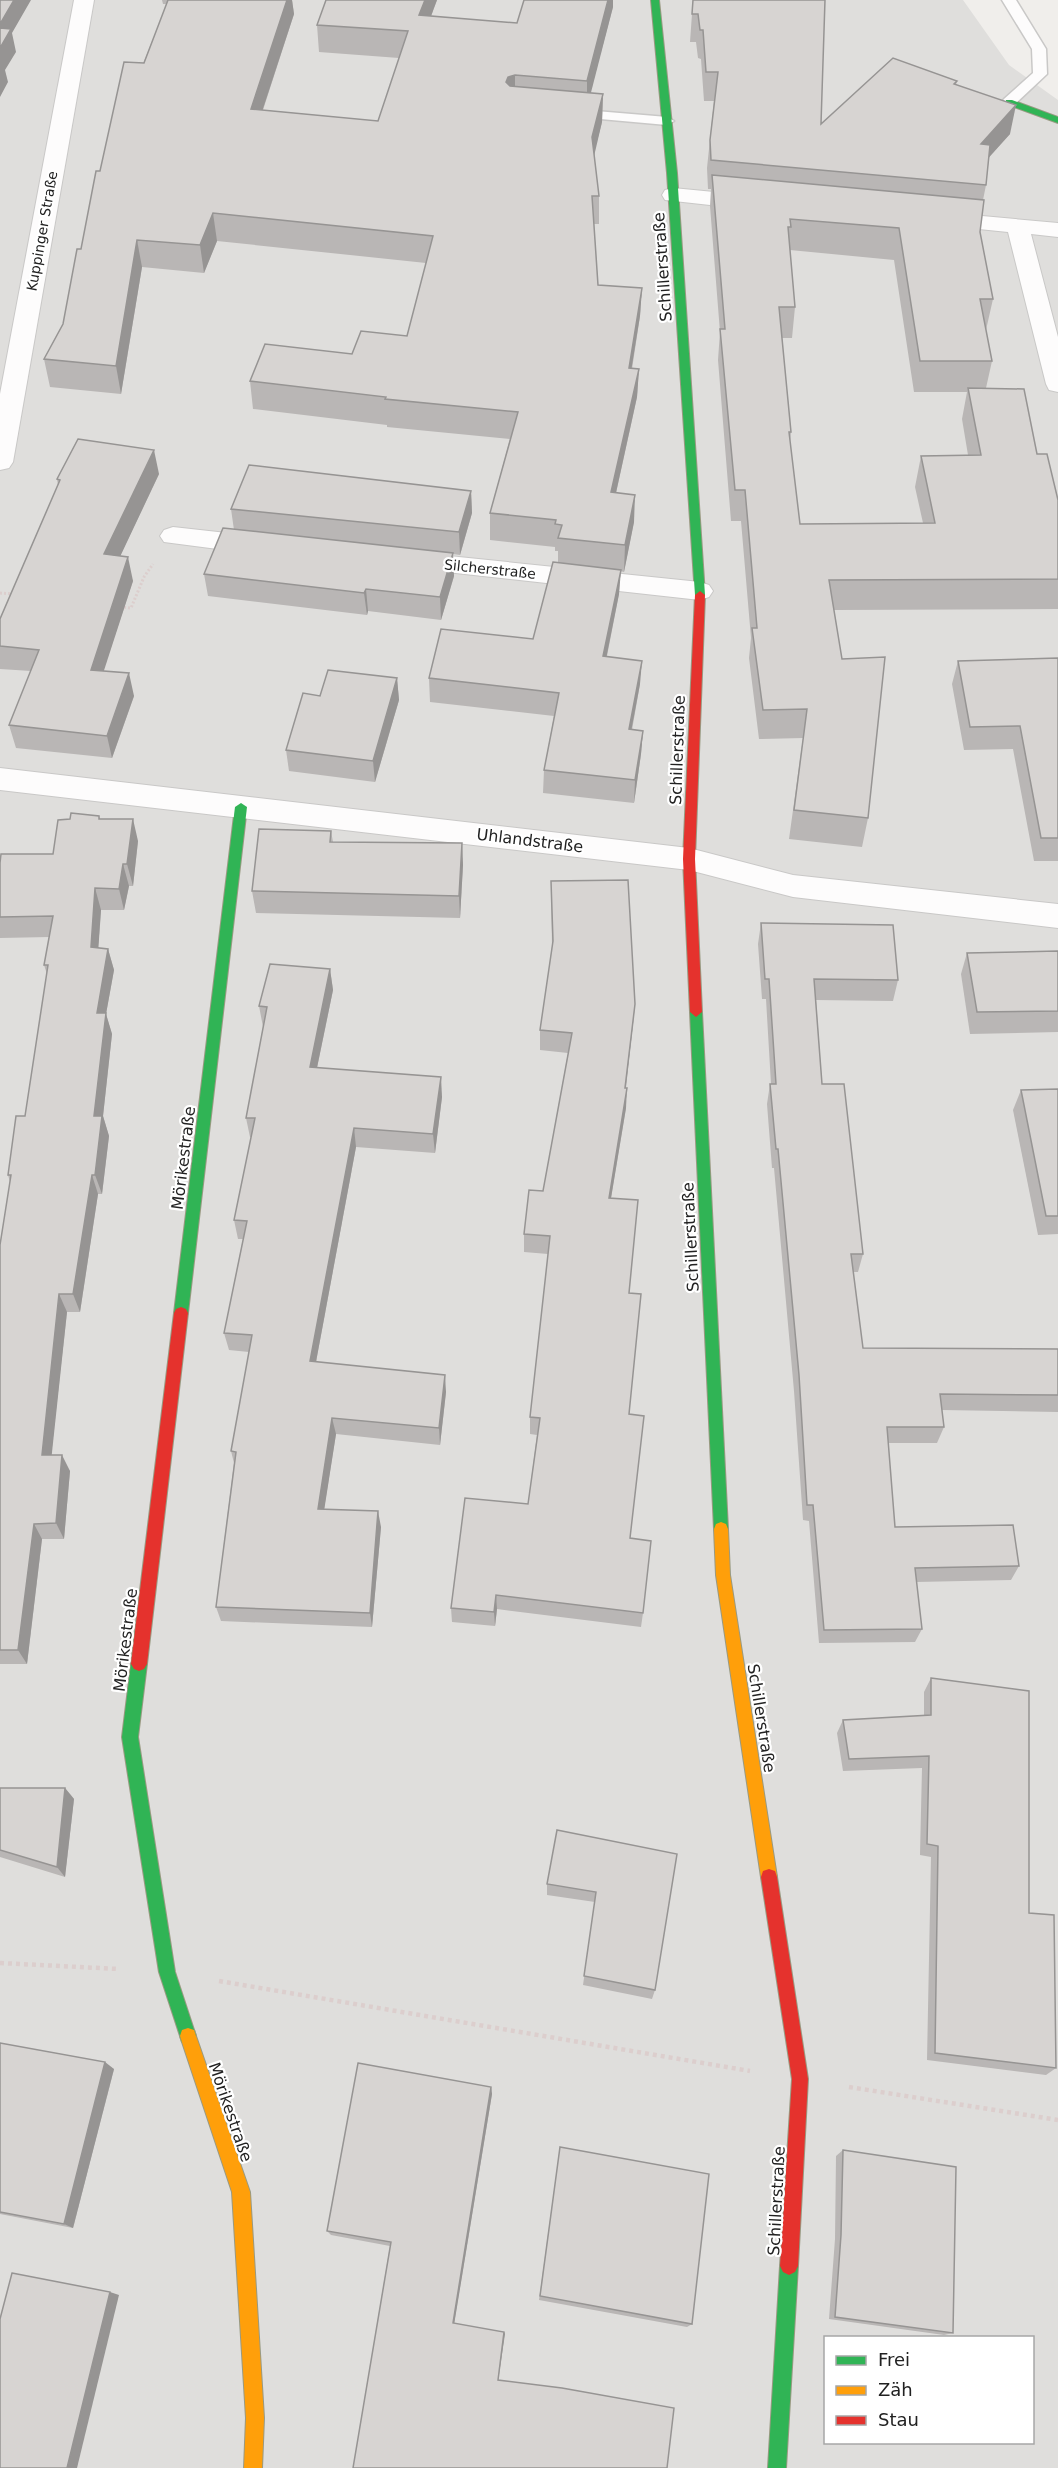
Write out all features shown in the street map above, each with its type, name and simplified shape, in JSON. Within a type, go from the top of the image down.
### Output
[{"type":"street","name":"Kuppinger Straße","points":[[0,462],[84,0]]},
{"type":"street","name":"Schillerstraße","points":[[656,0],[674,195],[700,591],[689,859],[723,1575],[800,2079],[777,2468]]},
{"type":"street","points":[[1009,102],[1058,120]]},
{"type":"street","points":[[674,195],[781,205]]},
{"type":"street","points":[[911,217],[1058,230]]},
{"type":"street","points":[[1018,226],[1058,384]]},
{"type":"street","points":[[173,536],[290,548]]},
{"type":"street","name":"Silcherstraße","points":[[384,558],[700,591]]},
{"type":"street","name":"Uhlandstraße","points":[[0,779],[689,859],[793,886],[1058,916]]},
{"type":"street","name":"Mörikestraße","points":[[242,807],[130,1737],[167,1972],[241,2192],[255,2418],[253,2468]]},
{"type":"lane","points":[[1009,0],[1039,49],[1040,74],[1009,102]]},
{"type":"lane","points":[[562,112],[667,121]]},
{"type":"path","points":[[110,605],[131,608],[144,577],[173,536]]},
{"type":"path","points":[[0,593],[22,595]]},
{"type":"path","points":[[0,1963],[167,1972],[800,2079],[1058,2120]]},
{"type":"shaded area","points":[[0,0],[963,0],[1009,65],[1058,100],[1058,2468],[0,2468]]},
{"type":"building","points":[[0,0],[14,0],[0,24]]},
{"type":"building","points":[[168,0],[287,0],[251,109],[378,121],[408,31],[317,25],[326,0],[425,0],[419,15],[517,23],[524,0],[608,0],[587,81],[515,75],[508,77],[506,82],[510,86],[603,94],[592,137],[599,196],[592,196],[598,285],[642,288],[629,368],[639,369],[611,492],[635,495],[625,545],[558,538],[562,525],[555,524],[556,520],[490,513],[518,412],[385,399],[386,397],[250,381],[265,344],[352,354],[361,331],[407,336],[433,236],[213,213],[200,245],[137,240],[116,366],[44,359],[63,324],[77,249],[81,249],[96,171],[100,171],[124,62],[144,63]]},
{"type":"building","points":[[693,0],[825,0],[821,124],[893,58],[957,81],[954,84],[1016,105],[981,144],[990,145],[986,185],[711,160],[710,140],[718,72],[706,72],[703,30],[700,30],[698,14],[692,14]]},
{"type":"building","points":[[0,28],[11,29],[0,48]]},
{"type":"building","points":[[712,175],[984,200],[980,232],[993,299],[980,299],[992,361],[920,361],[899,228],[790,219],[791,227],[788,227],[795,307],[779,307],[791,432],[789,432],[800,524],[935,523],[921,456],[981,455],[968,388],[1024,389],[1037,454],[1047,454],[1058,500],[1058,579],[829,580],[842,659],[885,657],[868,818],[794,810],[807,709],[763,710],[752,628],[757,628],[745,490],[735,490],[720,329],[725,329]]},
{"type":"building","points":[[78,439],[154,450],[104,554],[128,557],[91,670],[129,673],[107,736],[9,725],[39,650],[0,646],[0,619],[60,480],[57,479]]},
{"type":"building","points":[[249,465],[471,491],[459,532],[231,509]]},
{"type":"building","points":[[223,528],[453,553],[440,597],[366,589],[364,593],[204,574]]},
{"type":"building","points":[[553,562],[621,570],[603,656],[642,661],[629,729],[643,731],[635,780],[544,770],[559,693],[429,678],[441,629],[533,639]]},
{"type":"building","points":[[1058,658],[1058,838],[1041,838],[1020,726],[970,727],[958,661]]},
{"type":"building","points":[[328,670],[397,678],[373,761],[286,750],[303,693],[320,696]]},
{"type":"building","points":[[71,813],[99,816],[99,819],[133,819],[127,864],[123,864],[119,889],[95,888],[91,947],[108,949],[97,1013],[106,1013],[94,1116],[102,1116],[95,1175],[92,1175],[73,1294],[59,1294],[42,1455],[62,1455],[56,1523],[34,1524],[18,1650],[0,1650],[0,1245],[11,1175],[8,1175],[16,1116],[25,1116],[48,965],[44,965],[53,916],[0,917],[0,863],[1,854],[53,854],[58,820],[70,819]]},
{"type":"building","points":[[259,829],[331,831],[330,842],[462,843],[459,896],[252,891]]},
{"type":"building","points":[[628,880],[635,1004],[625,1088],[627,1088],[609,1198],[638,1200],[629,1293],[641,1294],[629,1414],[644,1416],[630,1538],[651,1541],[643,1613],[496,1595],[494,1612],[451,1608],[465,1498],[528,1504],[540,1418],[530,1417],[550,1236],[524,1234],[529,1190],[543,1191],[572,1033],[540,1030],[553,941],[551,881]]},
{"type":"building","points":[[761,923],[893,925],[898,980],[814,979],[822,1084],[844,1084],[863,1254],[851,1254],[863,1348],[1058,1349],[1058,1395],[940,1394],[944,1427],[887,1427],[895,1527],[1013,1525],[1019,1566],[915,1568],[922,1629],[824,1630],[813,1505],[807,1505],[799,1375],[770,1084],[776,1084],[769,979],[765,979]]},
{"type":"building","points":[[1058,951],[1058,1011],[977,1012],[967,953]]},
{"type":"building","points":[[270,964],[330,969],[310,1067],[441,1077],[433,1134],[354,1128],[310,1361],[445,1375],[439,1428],[332,1418],[318,1509],[378,1511],[370,1613],[216,1607],[236,1452],[231,1451],[252,1335],[224,1333],[247,1221],[234,1220],[255,1118],[246,1118],[267,1007],[259,1006]]},
{"type":"building","points":[[1058,1089],[1058,1216],[1046,1216],[1021,1090]]},
{"type":"building","points":[[931,1678],[1029,1691],[1029,1913],[1054,1915],[1056,2068],[935,2053],[938,1846],[927,1844],[929,1756],[849,1759],[843,1720],[931,1715]]},
{"type":"building","points":[[0,1788],[65,1788],[57,1867],[0,1850]]},
{"type":"building","points":[[557,1830],[677,1854],[655,1990],[584,1976],[596,1892],[547,1884]]},
{"type":"building","points":[[0,2043],[105,2062],[64,2224],[0,2212]]},
{"type":"building","points":[[358,2063],[491,2087],[453,2323],[504,2332],[498,2380],[562,2388],[674,2408],[667,2468],[353,2468],[391,2242],[327,2231]]},
{"type":"building","points":[[560,2147],[709,2174],[692,2324],[540,2296]]},
{"type":"building","points":[[843,2150],[956,2167],[953,2333],[835,2317],[841,2235]]},
{"type":"building","points":[[12,2273],[110,2292],[67,2468],[0,2468],[0,2319]]},
{"type":"traffic: fast","points":[[655,0],[672,173],[700,595]]},
{"type":"traffic: fast","points":[[1009,102],[1058,120]]},
{"type":"traffic: fast","points":[[181,1313],[241,807]]},
{"type":"traffic: fast","points":[[696,1012],[721,1529]]},
{"type":"traffic: fast","points":[[139,1664],[130,1737],[167,1972],[188,2036]]},
{"type":"traffic: fast","points":[[777,2468],[789,2266]]},
{"type":"traffic: slow","points":[[721,1529],[723,1575],[769,1877]]},
{"type":"traffic: slow","points":[[188,2036],[241,2192],[255,2418],[253,2468]]},
{"type":"traffic: jam","points":[[696,1012],[689,859],[700,595]]},
{"type":"traffic: jam","points":[[139,1664],[181,1313]]},
{"type":"traffic: jam","points":[[769,1877],[800,2079],[789,2266]]}]
